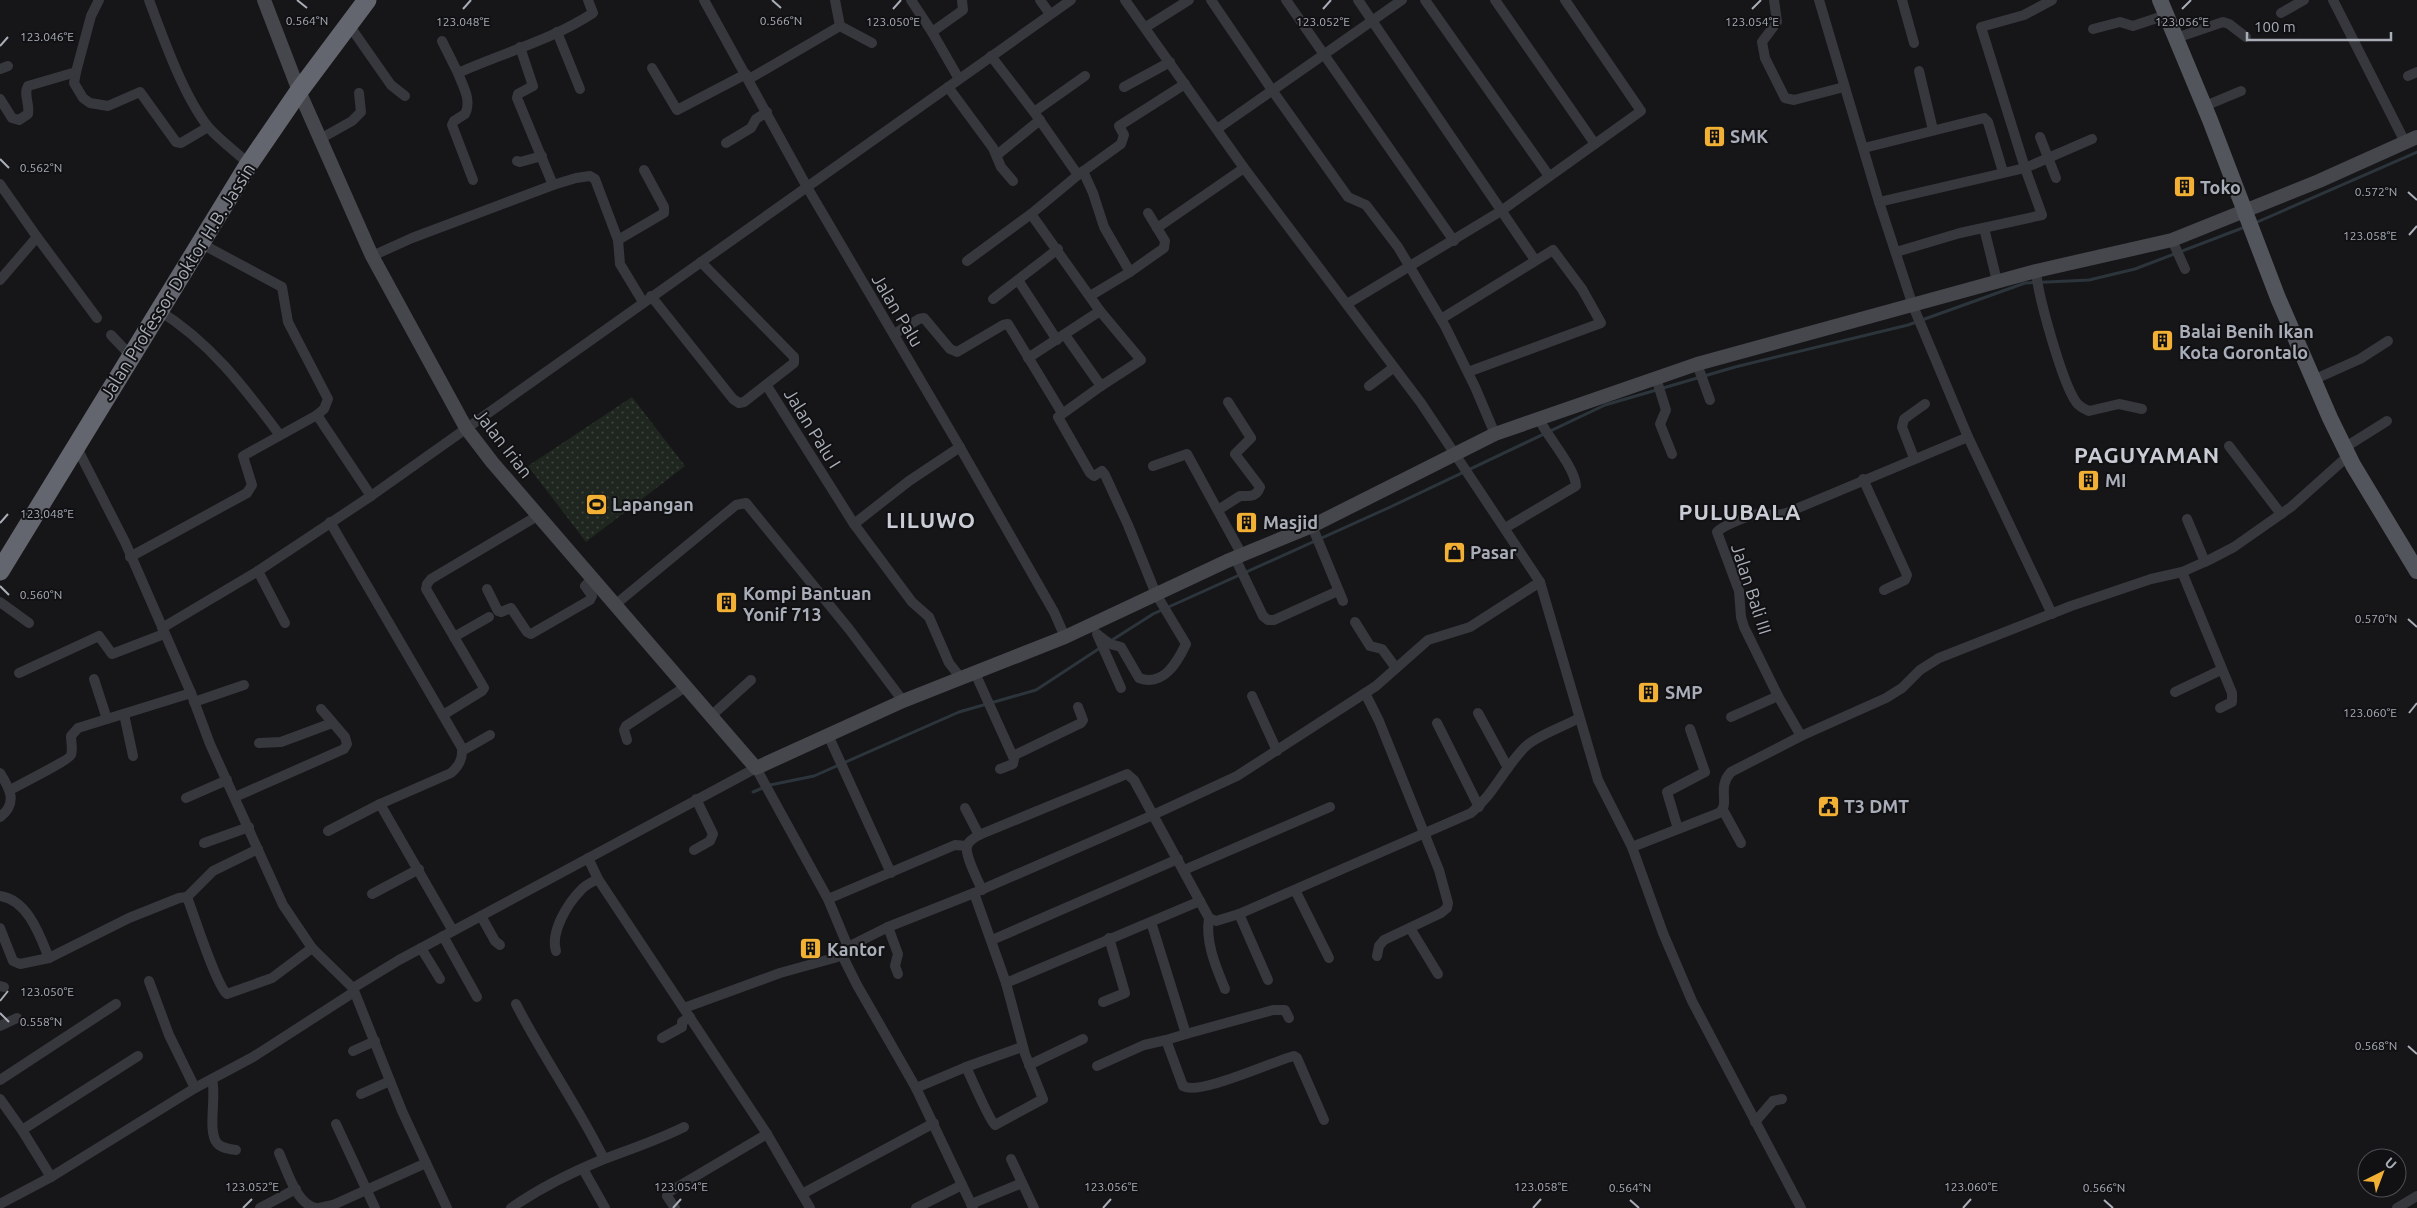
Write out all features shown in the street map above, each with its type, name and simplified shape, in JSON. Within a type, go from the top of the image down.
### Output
[{"type":"highway","name":"Jalan Professor Doktor H.B. Jassin","points":[[0,571],[75,445],[249,164],[299,91],[367,0]]},
{"type":"main road","points":[[2163,8],[2205,106],[2248,220],[2313,380],[2346,452],[2379,512],[2417,571]]},
{"type":"street","points":[[99,0],[91,16],[74,83],[90,103],[108,106],[140,92],[176,142],[181,143],[208,127]]},
{"type":"street","points":[[149,0],[166,46],[186,89],[208,127],[249,164]]},
{"type":"street","name":"Jalan Irian","points":[[264,0],[299,91],[372,256],[466,428],[492,462],[593,577],[759,773]]},
{"type":"street","points":[[458,73],[576,25],[593,13],[588,0]]},
{"type":"street","name":"Jalan Palu","points":[[704,0],[807,187],[960,447],[1042,590],[1065,636]]},
{"type":"street","points":[[835,0],[840,26]]},
{"type":"street","points":[[911,0],[959,79]]},
{"type":"street","points":[[932,32],[963,10],[962,0]]},
{"type":"street","points":[[1040,0],[1050,14]]},
{"type":"street","points":[[19,673],[99,636],[112,654],[163,631],[258,571],[371,496],[1071,0]]},
{"type":"street","points":[[1125,0],[1146,27],[1244,168],[1347,304],[1458,458],[1511,524],[1540,582],[1598,780],[1632,847],[1663,933],[1692,1001],[1801,1208]]},
{"type":"street","points":[[1146,27],[1189,0]]},
{"type":"street","points":[[1211,0],[1348,197],[1366,205],[1398,247],[1441,319],[1476,387],[1495,434]]},
{"type":"street","points":[[1286,0],[1454,241]]},
{"type":"street","points":[[1358,0],[1535,260]]},
{"type":"street","points":[[1217,129],[1402,0]]},
{"type":"street","points":[[1425,0],[1549,176]]},
{"type":"street","points":[[1495,0],[1595,144]]},
{"type":"street","points":[[1347,304],[1501,211],[1641,111],[1565,0]]},
{"type":"street","points":[[1774,0],[1777,22],[1762,42],[1765,58],[1785,98],[1794,100],[1844,87]]},
{"type":"street","points":[[1819,0],[1879,202],[1917,314],[1968,437],[2052,614]]},
{"type":"street","points":[[1902,0],[1914,43]]},
{"type":"street","points":[[1899,259],[1960,233],[2042,214],[1981,27],[2024,15],[2052,0]]},
{"type":"street","points":[[2281,13],[2304,0]]},
{"type":"street","points":[[1101,639],[1158,598],[1240,564],[1313,529],[1458,458],[1495,434],[1700,373],[1917,314],[1997,281],[2174,243],[2248,220],[2411,139],[2332,0]]},
{"type":"street","points":[[2093,29],[2120,22],[2133,26],[2163,8]]},
{"type":"street","points":[[2176,38],[2223,22],[2229,24],[2246,37]]},
{"type":"street","points":[[349,24],[391,85],[405,96]]},
{"type":"street","points":[[652,68],[677,110],[747,76],[840,26]]},
{"type":"street","points":[[840,26],[872,43]]},
{"type":"street","points":[[557,32],[580,89]]},
{"type":"street","points":[[442,41],[468,98],[465,114],[454,121],[452,125],[474,180]]},
{"type":"street","points":[[520,47],[533,86],[518,94],[517,98],[553,185]]},
{"type":"street","points":[[991,56],[1080,173],[1093,193],[1104,227],[1130,272]]},
{"type":"street","points":[[1124,87],[1170,62]]},
{"type":"street","points":[[1919,71],[1933,130]]},
{"type":"street","points":[[0,99],[12,118],[19,120],[28,114],[26,91],[28,86],[76,72]]},
{"type":"street","points":[[997,155],[1037,116],[1086,76]]},
{"type":"street","points":[[967,261],[1031,214],[1080,173],[1121,144],[1124,136],[1119,126],[1185,84]]},
{"type":"street","points":[[948,87],[997,155],[1002,166],[1013,181]]},
{"type":"street","points":[[2205,106],[2241,91]]},
{"type":"street","points":[[320,139],[352,121],[361,112],[359,94]]},
{"type":"street","points":[[726,143],[751,128],[756,119],[766,112]]},
{"type":"street","points":[[1864,148],[1982,118],[1986,119],[2003,172]]},
{"type":"street","points":[[2040,137],[2056,178]]},
{"type":"street","points":[[1879,202],[2026,168],[2092,139]]},
{"type":"street","points":[[517,161],[520,162],[542,156]]},
{"type":"street","points":[[1158,228],[1244,168]]},
{"type":"street","points":[[618,240],[664,213],[664,207],[644,170]]},
{"type":"street","points":[[372,256],[412,238],[553,185],[586,175],[593,177],[618,240],[620,264],[647,299],[736,402],[744,402],[767,386]]},
{"type":"street","points":[[0,184],[97,318]]},
{"type":"street","points":[[1090,296],[1130,272],[1164,248],[1165,242],[1148,213]]},
{"type":"street","points":[[0,1204],[51,1177],[195,1088],[268,1048],[354,990],[453,930],[759,773],[828,735],[903,702],[1065,636],[1101,639],[1121,647],[1140,678],[1153,681],[1164,676],[1173,668],[1186,644],[1158,598],[1105,475],[1102,471],[1094,476],[1090,473],[1058,417],[1062,412],[1141,360],[1100,311],[1058,249],[1031,214]]},
{"type":"street","points":[[1984,228],[1997,281]]},
{"type":"street","points":[[0,280],[37,236]]},
{"type":"street","points":[[130,557],[247,493],[252,485],[252,480],[243,456],[279,434],[317,415],[324,409],[328,399],[288,322],[282,287],[200,243]]},
{"type":"street","points":[[2174,243],[2185,269]]},
{"type":"street","points":[[993,300],[1058,249]]},
{"type":"street","points":[[1441,319],[1551,250],[1555,251],[1602,323],[1468,372]]},
{"type":"street","name":"Jalan Palu I","points":[[701,262],[794,358],[794,363],[767,386],[854,524],[912,602],[929,617],[949,663],[961,678]]},
{"type":"street","points":[[2037,273],[2039,288],[2058,359],[2077,404],[2088,411],[2119,404],[2142,410]]},
{"type":"street","points":[[1018,280],[1101,386]]},
{"type":"street","points":[[158,310],[171,318],[215,355],[247,391],[279,434]]},
{"type":"street","points":[[1028,358],[1100,311]]},
{"type":"street","points":[[894,334],[924,318],[950,349],[957,352],[1005,324],[1010,326],[1062,412]]},
{"type":"street","points":[[111,335],[130,356]]},
{"type":"street","points":[[2313,380],[2360,359],[2388,341]]},
{"type":"street","points":[[1369,386],[1393,368]]},
{"type":"street","points":[[1700,373],[1710,400]]},
{"type":"street","points":[[1659,385],[1666,410],[1660,424],[1672,454]]},
{"type":"street","points":[[1218,510],[1240,496],[1248,498],[1253,496],[1260,487],[1235,454],[1251,438],[1228,402]]},
{"type":"street","points":[[1914,458],[1902,428],[1904,419],[1925,404]]},
{"type":"street","points":[[317,415],[371,496]]},
{"type":"street","points":[[1511,524],[1576,486],[1574,475],[1546,436],[1540,421]]},
{"type":"street","points":[[1742,843],[1724,810],[1724,781],[1731,772],[1801,736],[1886,698],[1902,688],[1920,670],[1939,658],[2052,614],[2133,585],[2182,572],[2205,562],[2234,546],[2281,514],[2346,452],[2387,422]]},
{"type":"street","name":"Jalan Bali III","points":[[1801,736],[1778,696],[1744,627],[1741,617],[1739,591],[1717,532],[1724,527],[1757,514],[1776,516],[1786,513],[1863,479],[1968,437]]},
{"type":"street","points":[[75,445],[102,494],[193,698],[210,744],[290,918],[312,948],[354,990],[390,1082],[447,1208]]},
{"type":"street","points":[[2229,446],[2281,514]]},
{"type":"street","points":[[854,524],[909,481],[960,447]]},
{"type":"street","points":[[1153,466],[1187,454],[1218,510],[1263,616],[1268,620],[1274,620],[1338,591]]},
{"type":"street","points":[[1863,479],[1907,575],[1905,580],[1884,590]]},
{"type":"street","points":[[616,604],[736,505],[744,502],[750,506],[787,551],[876,664],[903,702]]},
{"type":"street","points":[[442,715],[484,688],[426,589],[428,582],[539,515]]},
{"type":"street","points":[[2187,519],[2205,562]]},
{"type":"street","points":[[328,831],[380,804],[451,772],[459,764],[462,751],[330,522]]},
{"type":"street","points":[[1313,529],[1343,601]]},
{"type":"street","points":[[258,571],[285,624]]},
{"type":"street","points":[[2182,572],[2233,700],[2220,708]]},
{"type":"street","points":[[487,589],[498,611],[501,612],[511,608],[531,634],[590,600],[592,596],[585,586],[593,577]]},
{"type":"street","points":[[662,1038],[683,1027],[682,1022],[687,1012],[780,973],[827,961],[888,927],[978,892],[1153,816],[1237,776],[1365,693],[1428,640],[1470,627],[1540,582]]},
{"type":"street","points":[[0,602],[29,623]]},
{"type":"street","points":[[454,638],[489,617]]},
{"type":"street","points":[[1355,622],[1370,646],[1382,649],[1396,668]]},
{"type":"street","points":[[1101,639],[1121,688]]},
{"type":"street","points":[[2175,692],[2221,670]]},
{"type":"street","points":[[975,672],[1013,756],[1013,764],[1000,770]]},
{"type":"street","points":[[94,678],[107,719]]},
{"type":"street","points":[[711,716],[751,680]]},
{"type":"street","points":[[10,790],[43,771],[66,761],[72,754],[71,736],[74,730],[124,714],[244,685]]},
{"type":"street","points":[[627,740],[624,730],[626,726],[686,687]]},
{"type":"street","points":[[1365,693],[1379,721],[1439,870],[1448,903],[1447,908],[1441,913],[1382,942],[1377,956]]},
{"type":"street","points":[[1252,696],[1277,751]]},
{"type":"street","points":[[1731,717],[1778,696]]},
{"type":"street","points":[[1013,756],[1081,722],[1082,719],[1078,707]]},
{"type":"street","points":[[236,797],[342,750],[346,746],[346,741],[321,709]]},
{"type":"street","points":[[1478,713],[1508,768]]},
{"type":"street","points":[[124,714],[133,756]]},
{"type":"street","points":[[1209,918],[1216,921],[1239,914],[1423,833],[1452,823],[1478,807],[1494,790],[1508,768],[1530,742],[1579,718]]},
{"type":"street","points":[[259,743],[281,742],[332,723]]},
{"type":"street","points":[[1437,723],[1478,807]]},
{"type":"street","points":[[1678,828],[1667,792],[1705,772],[1690,729]]},
{"type":"street","points":[[462,751],[490,735]]},
{"type":"street","points":[[828,735],[891,873]]},
{"type":"street","points":[[0,773],[10,790],[10,806],[0,817]]},
{"type":"street","points":[[759,773],[828,899],[861,992],[916,1088],[972,1206],[1022,1183]]},
{"type":"street","points":[[828,899],[955,845],[967,846],[978,835],[1125,774],[1134,780],[1209,918],[1208,930],[1213,960],[1225,989]]},
{"type":"street","points":[[186,798],[227,780]]},
{"type":"street","points":[[694,850],[712,837],[708,822],[699,803]]},
{"type":"street","points":[[380,804],[453,930]]},
{"type":"street","points":[[1184,870],[1330,807]]},
{"type":"street","points":[[965,808],[978,835]]},
{"type":"street","points":[[1632,847],[1724,810]]},
{"type":"street","points":[[204,843],[249,827]]},
{"type":"street","points":[[966,1067],[991,1121],[995,1125],[1043,1099],[1022,1047],[1006,983],[978,892],[967,846]]},
{"type":"street","points":[[0,928],[13,961],[20,964],[49,958],[129,918],[179,898],[188,897],[213,871],[258,849]]},
{"type":"street","points":[[992,940],[1178,859]]},
{"type":"street","points":[[590,860],[597,877],[767,1134],[810,1208]]},
{"type":"street","points":[[372,894],[418,869]]},
{"type":"street","points":[[556,951],[554,940],[559,924],[580,891],[597,877]]},
{"type":"street","points":[[1295,890],[1329,958]]},
{"type":"street","points":[[0,896],[14,901],[34,923],[49,958]]},
{"type":"street","points":[[188,897],[213,966],[223,990],[227,994],[272,978],[312,948]]},
{"type":"street","points":[[1006,983],[1200,901]]},
{"type":"street","points":[[1239,914],[1268,980]]},
{"type":"street","points":[[481,916],[495,941],[500,945]]},
{"type":"street","points":[[1151,922],[1186,1034]]},
{"type":"street","points":[[888,927],[898,954],[895,966],[898,974]]},
{"type":"street","points":[[1410,928],[1438,974]]},
{"type":"street","points":[[443,936],[477,997]]},
{"type":"street","points":[[1103,1002],[1125,993],[1109,938]]},
{"type":"street","points":[[422,948],[440,978]]},
{"type":"street","points":[[148,981],[169,1035],[195,1088]]},
{"type":"street","points":[[0,1080],[116,1004]]},
{"type":"street","points":[[516,1004],[544,1056],[582,1115],[604,1159]]},
{"type":"street","points":[[1096,1066],[1144,1045],[1273,1010],[1285,1010],[1289,1018]]},
{"type":"street","points":[[0,1026],[17,1018]]},
{"type":"street","points":[[1029,1065],[1083,1039]]},
{"type":"street","points":[[1166,1040],[1180,1083],[1187,1088],[1227,1080],[1291,1056],[1296,1057],[1324,1120]]},
{"type":"street","points":[[353,1051],[375,1041]]},
{"type":"street","points":[[916,1088],[966,1067],[1022,1047]]},
{"type":"street","points":[[22,1130],[138,1056]]},
{"type":"street","points":[[212,1079],[215,1089],[213,1131],[216,1141],[224,1148],[236,1150]]},
{"type":"street","points":[[361,1094],[390,1082]]},
{"type":"street","points":[[1755,1122],[1773,1101],[1782,1099]]},
{"type":"street","points":[[1,1103],[22,1130],[51,1177]]},
{"type":"street","points":[[802,1194],[934,1123]]},
{"type":"street","points":[[336,1124],[375,1208]]},
{"type":"street","points":[[511,1208],[550,1184],[604,1159],[660,1139],[684,1127]]},
{"type":"street","points":[[675,1208],[667,1196],[669,1192],[767,1134]]},
{"type":"street","points":[[278,1153],[307,1206],[317,1208],[333,1206],[426,1163]]},
{"type":"street","points":[[1011,1159],[1034,1208]]},
{"type":"street","points":[[583,1169],[605,1208]]},
{"type":"street","points":[[916,1208],[962,1185]]},
{"type":"street","points":[[260,1208],[296,1189]]},
{"type":"street","points":[[2397,1208],[2417,1196]]},
{"type":"shaded area","name":"Lapangan","points":[[632,397],[685,466],[586,542],[528,466]]},
{"type":"waterway","points":[[2255,223],[2417,152]]},
{"type":"waterway","points":[[1109,642],[1153,614],[1386,509],[1605,405],[1735,367],[1908,325],[2025,283],[2089,280],[2135,269],[2245,227]]},
{"type":"waterway","points":[[753,792],[770,785],[814,776],[959,712],[1036,690],[1100,648]]},
{"type":"place","name":"SMK","points":[[1714,136]]},
{"type":"place","name":"Toko","points":[[2184,187]]},
{"type":"place","name":"Balai Benih Ikan Kota Gorontalo","points":[[2163,341]]},
{"type":"place","name":"MI","points":[[2089,480]]},
{"type":"place","name":"Lapangan","points":[[596,504]]},
{"type":"place","name":"Masjid","points":[[1247,522]]},
{"type":"place","name":"Pasar","points":[[1454,552]]},
{"type":"place","name":"Kompi Bantuan Yonif 713","points":[[727,603]]},
{"type":"place","name":"SMP","points":[[1649,692]]},
{"type":"place","name":"T3 DMT","points":[[1828,806]]},
{"type":"place","name":"Kantor","points":[[811,949]]},
{"type":"district","name":"PAGUYAMAN","points":[[2147,454]]},
{"type":"district","name":"PULUBALA","points":[[1740,511]]},
{"type":"district","name":"LILUWO","points":[[931,519]]}]
